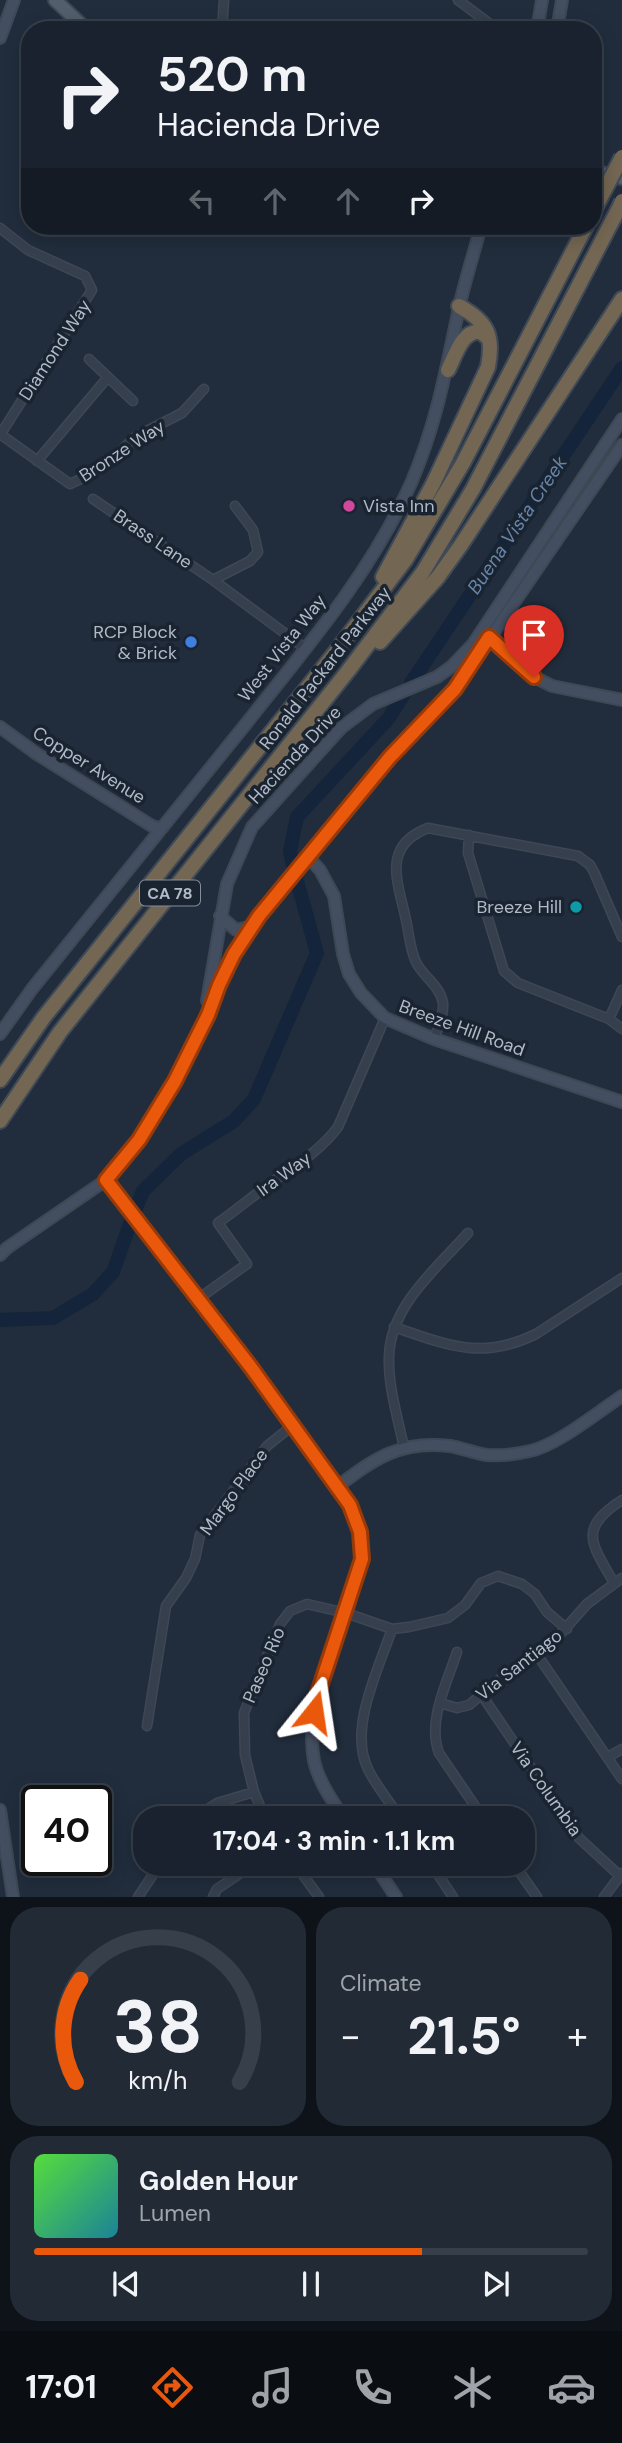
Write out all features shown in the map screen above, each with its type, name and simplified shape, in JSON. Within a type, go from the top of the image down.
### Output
[{"type":"highway","points":[[602,195],[622,157]]},
{"type":"highway","name":"Ronald Packard Parkway","points":[[0,1121],[60,1032],[348,671],[398,606],[448,533],[621,204]]},
{"type":"highway","name":"Ronald Packard Parkway","points":[[0,1080],[44,1017],[351,632],[406,559],[463,463],[581,235]]},
{"type":"highway","points":[[348,671],[385,638],[446,566],[488,507],[622,299]]},
{"type":"highway","points":[[351,632],[410,530],[481,385],[491,350],[489,339],[481,320],[460,306]]},
{"type":"highway","points":[[448,370],[466,336],[471,332],[481,332],[489,339]]},
{"type":"main road","points":[[0,38],[14,0]]},
{"type":"main road","points":[[55,0],[77,21]]},
{"type":"main road","points":[[538,21],[542,0]]},
{"type":"main road","points":[[558,21],[562,0]]},
{"type":"main road","points":[[602,173],[622,177]]},
{"type":"main road","points":[[602,201],[621,204]]},
{"type":"main road","name":"West Vista Way","points":[[0,1034],[32,989],[306,649],[364,571],[411,481],[430,432],[448,370],[460,306],[479,235]]},
{"type":"main road","name":"Hacienda Drive","points":[[0,1255],[106,1180],[139,1140],[175,1081],[208,1015],[224,975],[253,926],[390,757],[455,689],[486,634],[622,419]]},
{"type":"main road","name":"Hacienda Drive","points":[[192,1047],[209,991],[227,884],[252,827],[341,728],[373,704],[437,677],[486,634],[622,445]]},
{"type":"main road","points":[[486,634],[534,677],[552,686],[622,700]]},
{"type":"main road","name":"Copper Avenue","points":[[0,727],[37,754],[161,829]]},
{"type":"main road","name":"Breeze Hill Road","points":[[308,857],[320,870],[334,896],[341,946],[349,974],[361,993],[385,1018],[434,1039],[622,1101]]},
{"type":"main road","points":[[220,916],[236,930],[253,926]]},
{"type":"main road","points":[[106,1180],[198,1298],[350,1505],[360,1532],[360,1570],[317,1696],[311,1728],[315,1763],[326,1791],[336,1806]]},
{"type":"main road","points":[[337,1487],[372,1460],[412,1445],[449,1446],[488,1455],[531,1451],[550,1443],[622,1396]]},
{"type":"main road","points":[[0,1810],[13,1897]]},
{"type":"main road","points":[[382,1876],[396,1897]]},
{"type":"street","points":[[223,21],[224,0]]},
{"type":"street","points":[[458,0],[486,21]]},
{"type":"street","name":"Diamond Way","points":[[0,228],[28,250],[85,276],[92,290],[0,434]]},
{"type":"street","points":[[89,359],[133,401]]},
{"type":"street","points":[[0,434],[37,461],[108,377]]},
{"type":"street","name":"Bronze Way","points":[[37,461],[70,484],[107,464],[135,437],[182,413],[204,389]]},
{"type":"street","name":"Brass Lane","points":[[93,499],[213,580],[306,649]]},
{"type":"street","points":[[213,580],[250,561],[258,552],[253,530],[236,506]]},
{"type":"street","points":[[434,1039],[442,1017],[443,1001],[434,983],[416,961],[396,873],[398,853],[412,834],[428,828],[578,856],[590,865],[594,872],[622,937]]},
{"type":"street","points":[[469,835],[468,853],[504,971],[518,983],[609,1019],[622,1029]]},
{"type":"street","points":[[609,1019],[622,990]]},
{"type":"street","name":"Ira Way","points":[[198,1298],[247,1264],[218,1223],[322,1148],[338,1127],[385,1018]]},
{"type":"street","points":[[404,1448],[388,1355],[394,1327],[411,1297],[468,1233]]},
{"type":"street","points":[[394,1327],[451,1346],[481,1351],[521,1341],[536,1334],[622,1278]]},
{"type":"street","name":"Margo Place","points":[[147,1726],[166,1606],[191,1569],[201,1535],[267,1446],[292,1426]]},
{"type":"street","points":[[618,1580],[592,1540],[593,1528],[600,1516],[622,1500]]},
{"type":"street","points":[[392,1806],[367,1768],[360,1731],[392,1629],[448,1618],[465,1605],[481,1583],[498,1576],[522,1584],[535,1594],[547,1612],[567,1629]]},
{"type":"street","name":"Via Santiago","points":[[440,1703],[457,1708],[469,1705],[567,1629],[587,1604],[618,1580]]},
{"type":"street","name":"Paseo Rio","points":[[260,1806],[245,1755],[244,1713],[279,1623],[290,1611],[307,1604],[346,1613],[392,1629]]},
{"type":"street","points":[[457,1652],[433,1729],[439,1753],[475,1806]]},
{"type":"street","points":[[536,1653],[622,1779]]},
{"type":"street","name":"Via Columbia","points":[[481,1694],[579,1838],[621,1874]]},
{"type":"street","points":[[608,1757],[622,1749]]},
{"type":"street","points":[[212,1806],[254,1792]]},
{"type":"street","points":[[604,1897],[621,1874]]},
{"type":"street","points":[[138,1897],[152,1876]]},
{"type":"street","points":[[213,1897],[217,1889],[236,1876]]},
{"type":"street","points":[[304,1876],[320,1897]]},
{"type":"street","points":[[439,1876],[453,1897]]},
{"type":"street","points":[[522,1876],[537,1897]]},
{"type":"waterway","name":"Buena Vista Creek","points":[[411,683],[622,368]]},
{"type":"waterway","name":"Buena Vista Creek","points":[[293,865],[290,851],[297,817],[388,719],[404,694]]},
{"type":"waterway","name":"Buena Vista Creek","points":[[136,1208],[143,1191],[181,1154],[234,1121],[254,1099],[317,953],[297,881]]},
{"type":"waterway","name":"Buena Vista Creek","points":[[0,1320],[53,1318],[93,1294],[113,1272],[131,1221]]},
{"type":"place","name":"Vista Inn","points":[[349,506]]},
{"type":"place","name":"RCP Block & Brick","points":[[191,642]]},
{"type":"place","name":"Breeze Hill","points":[[576,907]]},
{"type":"route","points":[[314,1712],[362,1559],[360,1532],[350,1505],[250,1366],[106,1180],[139,1140],[175,1081],[208,1015],[234,954],[259,916],[390,757],[455,689],[489,637],[534,677]]}]
